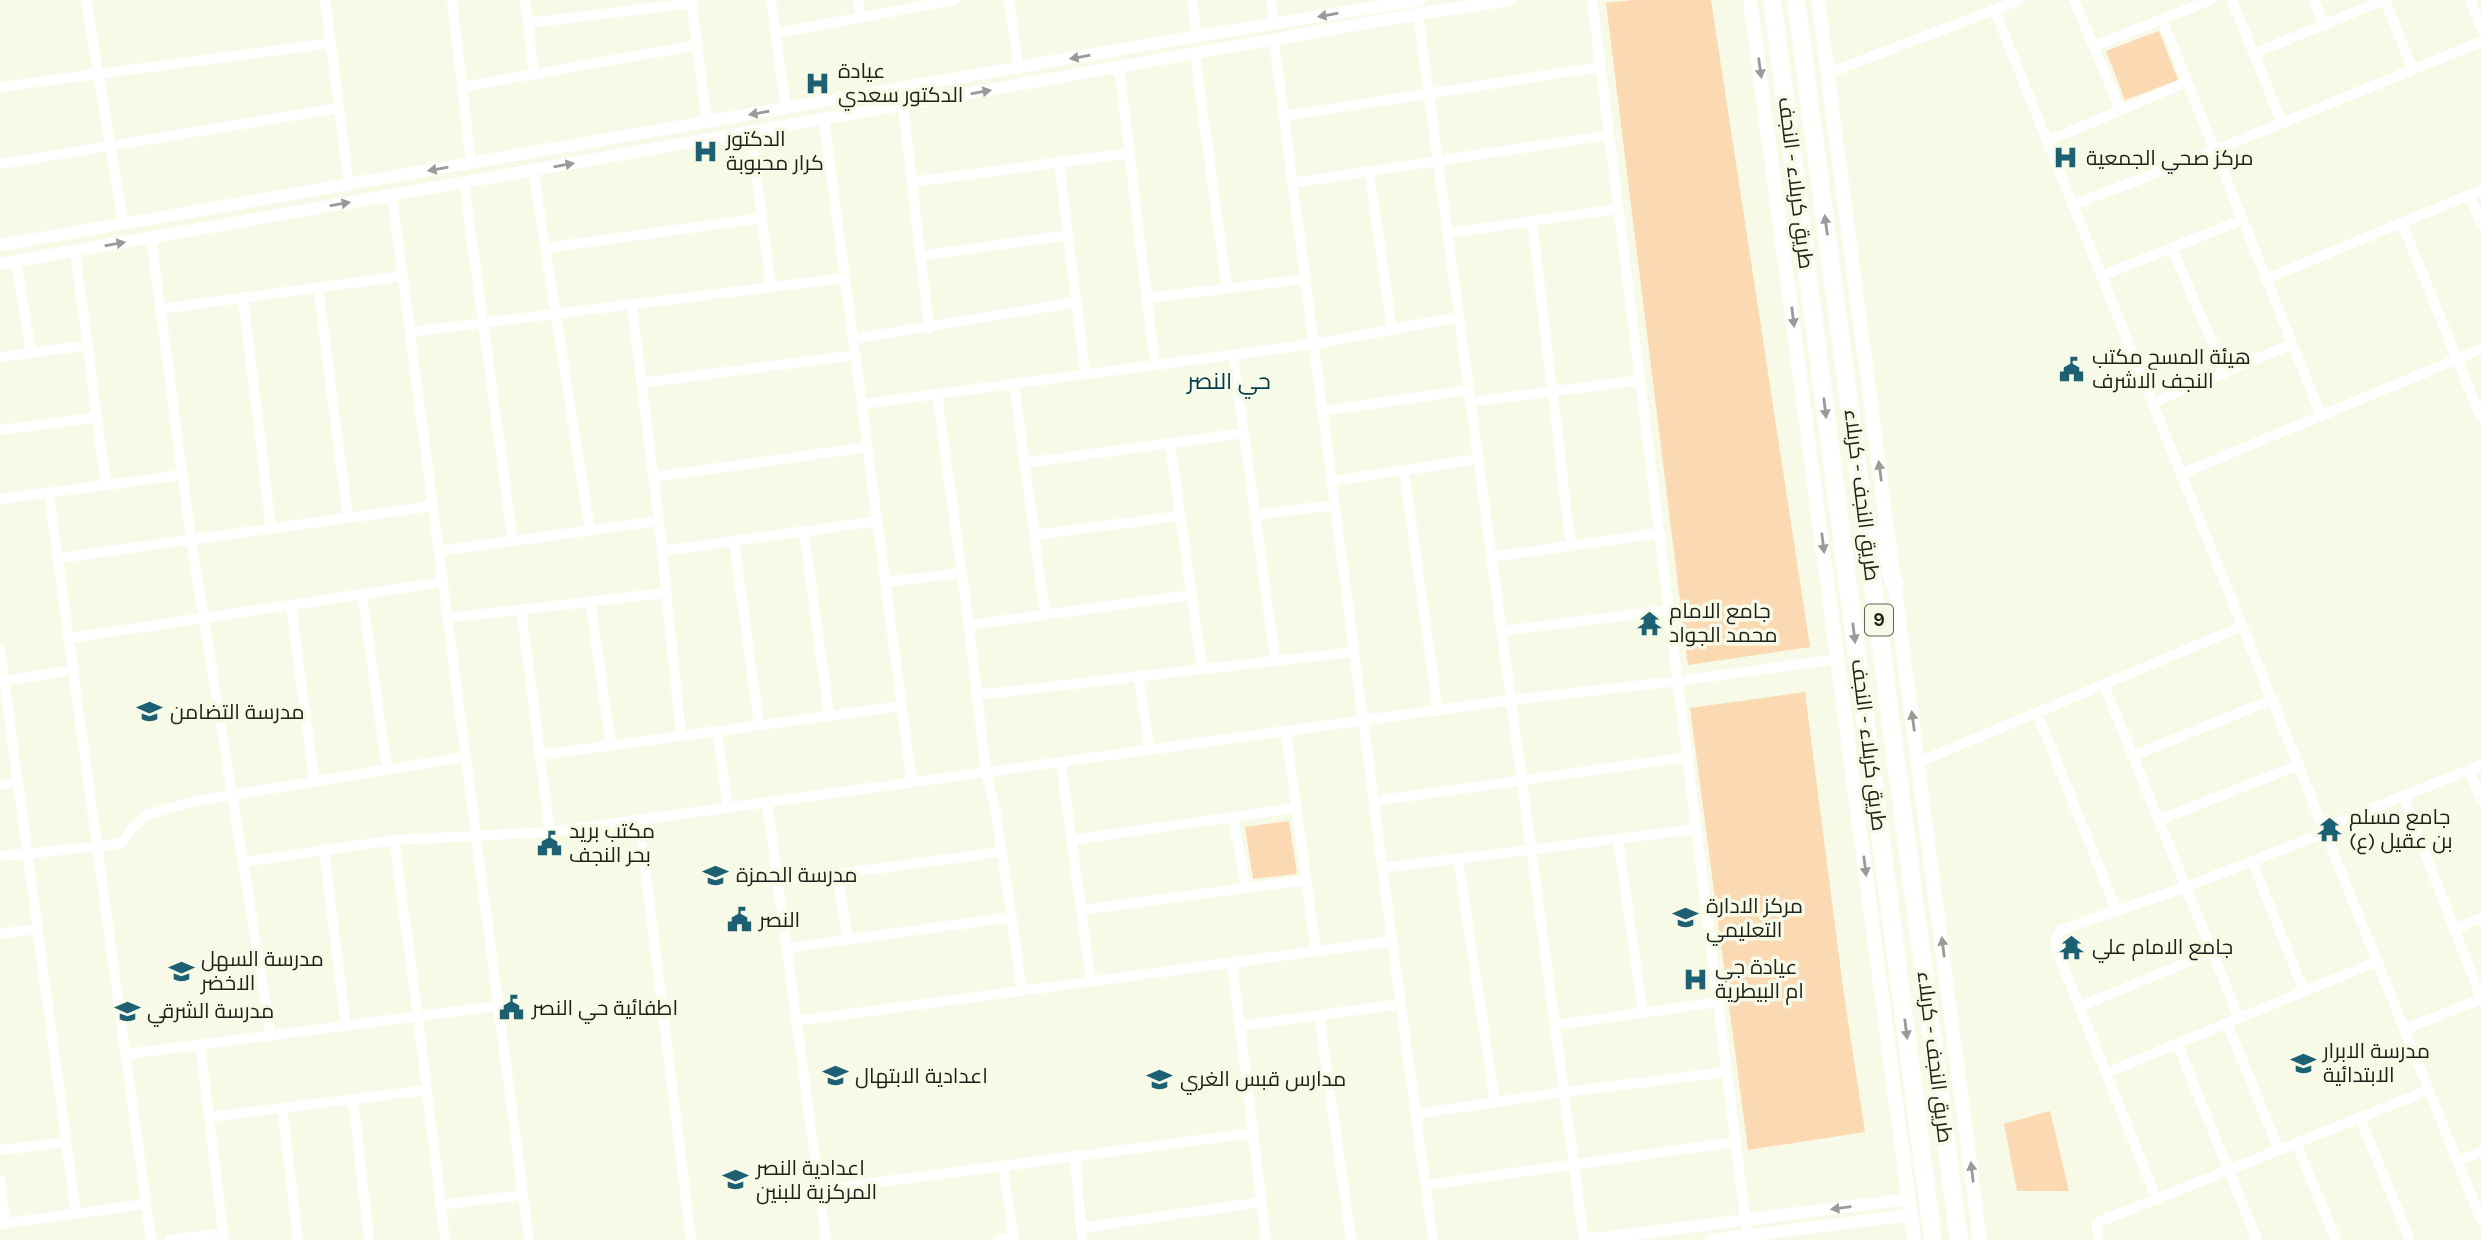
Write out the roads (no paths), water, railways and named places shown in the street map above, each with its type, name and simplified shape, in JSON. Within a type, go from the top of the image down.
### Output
[{"type":"highway","name":"طريق کربلاء - النجف","points":[[1772,0],[1933,1240]]},
{"type":"highway","name":"طريق النجف - کربلاء","points":[[1796,0],[1959,1240]]},
{"type":"highway","points":[[1864,508],[1895,584]]},
{"type":"main road","points":[[1750,0],[1914,1240]]},
{"type":"main road","points":[[1818,0],[1980,1240]]},
{"type":"street","points":[[86,0],[123,223]]},
{"type":"street","points":[[325,0],[349,184]]},
{"type":"street","points":[[452,0],[471,163]]},
{"type":"street","points":[[525,0],[534,73]]},
{"type":"street","points":[[771,0],[786,109]]},
{"type":"street","points":[[858,0],[860,18]]},
{"type":"street","points":[[776,33],[955,0]]},
{"type":"street","points":[[1009,0],[1019,69]]},
{"type":"street","points":[[1192,0],[1197,36]]},
{"type":"street","points":[[1271,0],[1274,24]]},
{"type":"street","points":[[0,245],[1197,36],[1420,0]]},
{"type":"street","points":[[0,264],[1510,0]]},
{"type":"street","points":[[1592,0],[1748,1238]]},
{"type":"street","points":[[1826,74],[2020,0]]},
{"type":"street","points":[[2074,0],[2120,109]]},
{"type":"street","points":[[2094,46],[2211,0]]},
{"type":"street","points":[[2232,0],[2282,122]]},
{"type":"street","points":[[2314,0],[2323,23]]},
{"type":"street","points":[[2253,54],[2384,0],[2413,70]]},
{"type":"street","points":[[2470,0],[2481,28]]},
{"type":"street","points":[[528,23],[692,2],[707,122]]},
{"type":"street","points":[[1995,11],[2481,1220]]},
{"type":"street","points":[[1418,14],[1585,1240],[1909,1199]]},
{"type":"street","points":[[2162,19],[2320,415]]},
{"type":"street","points":[[1274,41],[1433,1240]]},
{"type":"street","points":[[2073,205],[2481,42]]},
{"type":"street","points":[[0,87],[331,43]]},
{"type":"street","points":[[1155,44],[1151,53],[1158,61]]},
{"type":"street","points":[[462,87],[697,45]]},
{"type":"street","points":[[1119,50],[1126,58],[1120,68],[1155,365]]},
{"type":"street","points":[[1195,55],[1227,289]]},
{"type":"street","points":[[1283,116],[1600,67]]},
{"type":"street","points":[[2048,141],[2187,82]]},
{"type":"street","points":[[903,106],[929,328]]},
{"type":"street","points":[[0,164],[339,108]]},
{"type":"street","points":[[824,120],[912,783]]},
{"type":"street","points":[[751,132],[771,288]]},
{"type":"street","points":[[632,135],[627,142],[634,153]]},
{"type":"street","points":[[1292,183],[1609,135]]},
{"type":"street","points":[[592,142],[599,151],[594,160]]},
{"type":"street","points":[[912,181],[1130,153]]},
{"type":"street","points":[[1059,161],[1085,374]]},
{"type":"street","points":[[533,170],[590,531]]},
{"type":"street","points":[[1369,171],[1392,329]]},
{"type":"street","points":[[464,183],[513,542]]},
{"type":"street","points":[[2266,279],[2481,190]]},
{"type":"street","points":[[2469,194],[2481,223]]},
{"type":"street","points":[[392,195],[529,1240]]},
{"type":"street","points":[[1448,233],[1618,209]]},
{"type":"street","points":[[545,247],[762,218]]},
{"type":"street","points":[[2101,276],[2242,220]]},
{"type":"street","points":[[1532,221],[1571,547]]},
{"type":"street","points":[[2402,223],[2481,418]]},
{"type":"street","points":[[920,257],[1068,235]]},
{"type":"street","points":[[151,237],[191,540],[271,1036]]},
{"type":"street","points":[[30,239],[26,252],[33,258]]},
{"type":"street","points":[[2172,248],[2225,373]]},
{"type":"street","points":[[75,251],[106,486]]},
{"type":"street","points":[[16,261],[32,353]]},
{"type":"street","points":[[160,309],[402,276]]},
{"type":"street","points":[[410,332],[845,278]]},
{"type":"street","points":[[1147,298],[1305,279]]},
{"type":"street","points":[[318,288],[348,518]]},
{"type":"street","points":[[243,297],[271,529]]},
{"type":"street","points":[[853,338],[929,328],[1077,302]]},
{"type":"street","points":[[632,304],[659,522],[681,736]]},
{"type":"street","points":[[862,404],[1314,344],[1459,317]]},
{"type":"street","points":[[2152,403],[2292,344]]},
{"type":"street","points":[[0,357],[89,345]]},
{"type":"street","points":[[2181,474],[2481,349]]},
{"type":"street","points":[[642,383],[856,355]]},
{"type":"street","points":[[1233,355],[1275,659]]},
{"type":"street","points":[[1322,411],[1470,396],[1553,392],[1641,380]]},
{"type":"street","points":[[1014,384],[1045,614]]},
{"type":"street","points":[[937,394],[986,772],[996,814],[1022,991]]},
{"type":"street","points":[[0,429],[98,417]]},
{"type":"street","points":[[1025,463],[1244,433]]},
{"type":"street","points":[[1170,443],[1202,668]]},
{"type":"street","points":[[653,477],[868,447]]},
{"type":"street","points":[[1332,481],[1478,459]]},
{"type":"street","points":[[1404,471],[1438,711]]},
{"type":"street","points":[[0,499],[182,475]]},
{"type":"street","points":[[49,494],[151,1240]]},
{"type":"street","points":[[1255,515],[1335,505]]},
{"type":"street","points":[[59,558],[433,506]]},
{"type":"street","points":[[1034,535],[1179,516]]},
{"type":"street","points":[[662,551],[878,521]]},
{"type":"street","points":[[439,551],[659,522]]},
{"type":"street","points":[[804,531],[830,715]]},
{"type":"street","points":[[1492,557],[1660,533]]},
{"type":"street","points":[[734,541],[759,724]]},
{"type":"street","points":[[886,582],[962,573]]},
{"type":"street","points":[[70,638],[443,582]]},
{"type":"street","points":[[447,618],[665,593]]},
{"type":"street","points":[[362,594],[387,770]]},
{"type":"street","points":[[969,625],[1191,595]]},
{"type":"street","points":[[590,601],[611,745]]},
{"type":"street","points":[[291,605],[314,781]]},
{"type":"street","points":[[521,609],[550,832]]},
{"type":"street","points":[[1502,632],[1670,610]]},
{"type":"street","points":[[1919,762],[2243,626]]},
{"type":"street","points":[[0,650],[76,1214]]},
{"type":"street","points":[[976,695],[1354,652]]},
{"type":"street","points":[[244,862],[394,840],[550,832],[1511,700],[1838,659]]},
{"type":"street","points":[[4,681],[74,670]]},
{"type":"street","points":[[1138,676],[1150,750]]},
{"type":"street","points":[[2104,685],[2239,1018]]},
{"type":"street","points":[[2133,756],[2273,699]]},
{"type":"street","points":[[540,755],[902,706]]},
{"type":"street","points":[[2038,713],[2117,911]]},
{"type":"street","points":[[717,730],[728,808]]},
{"type":"street","points":[[1286,732],[1316,951]]},
{"type":"street","points":[[0,856],[96,848],[123,842],[131,829],[146,815],[195,801],[466,757]]},
{"type":"street","points":[[1374,801],[1688,757]]},
{"type":"street","points":[[1061,763],[1091,982]]},
{"type":"street","points":[[2159,820],[2299,765]]},
{"type":"street","points":[[2157,1200],[2079,1007],[2055,944],[2056,936],[2061,930],[2186,887],[2481,765]]},
{"type":"street","points":[[2469,770],[2481,799]]},
{"type":"street","points":[[0,785],[18,782]]},
{"type":"street","points":[[2403,796],[2481,998],[2405,1029]]},
{"type":"street","points":[[767,803],[826,1240]]},
{"type":"street","points":[[1072,840],[1297,808]]},
{"type":"street","points":[[1233,817],[1245,888]]},
{"type":"street","points":[[639,820],[691,1240]]},
{"type":"street","points":[[1382,868],[1697,829]]},
{"type":"street","points":[[1618,839],[1643,1013]]},
{"type":"street","points":[[394,840],[445,1240]]},
{"type":"street","points":[[324,849],[346,1026]]},
{"type":"street","points":[[777,882],[1001,852]]},
{"type":"street","points":[[1458,859],[1495,1103]]},
{"type":"street","points":[[2252,861],[2304,991]]},
{"type":"street","points":[[837,873],[848,940]]},
{"type":"street","points":[[1081,910],[1306,880]]},
{"type":"street","points":[[787,948],[1012,917]]},
{"type":"street","points":[[2454,929],[2481,918]]},
{"type":"street","points":[[0,934],[36,929]]},
{"type":"street","points":[[796,1021],[1392,941]]},
{"type":"street","points":[[2079,1007],[2212,952]]},
{"type":"street","points":[[2106,1073],[2378,961]]},
{"type":"street","points":[[1232,963],[1266,1240]]},
{"type":"street","points":[[1555,1025],[1719,1002]]},
{"type":"street","points":[[1240,1026],[1400,1004]]},
{"type":"street","points":[[127,1054],[498,1006]]},
{"type":"street","points":[[1319,1015],[1351,1240]]},
{"type":"street","points":[[2227,1023],[2279,1150]]},
{"type":"street","points":[[2177,1043],[2254,1239]]},
{"type":"street","points":[[170,1240],[223,1237],[200,1045]]},
{"type":"street","points":[[1416,1114],[1727,1072]]},
{"type":"street","points":[[209,1117],[427,1090]]},
{"type":"street","points":[[2098,1240],[2097,1226],[2101,1221],[2429,1090]]},
{"type":"street","points":[[353,1099],[369,1240]]},
{"type":"street","points":[[282,1108],[298,1240]]},
{"type":"street","points":[[2360,1118],[2410,1240]]},
{"type":"street","points":[[819,1190],[1253,1133]]},
{"type":"street","points":[[0,1150],[66,1142]]},
{"type":"street","points":[[1426,1185],[1736,1142]]},
{"type":"street","points":[[2296,1143],[2336,1240]]},
{"type":"street","points":[[2457,1161],[2481,1152]]},
{"type":"street","points":[[1075,1156],[1082,1240]]},
{"type":"street","points":[[998,1240],[1013,1239],[1003,1166]]},
{"type":"street","points":[[0,1181],[3,1224],[146,1204]]},
{"type":"street","points":[[440,1205],[523,1195]]},
{"type":"street","points":[[1081,1228],[1262,1202]]},
{"type":"street","points":[[1719,1239],[1748,1238],[1911,1215]]},
{"type":"street","points":[[1719,1239],[1729,1230],[1725,1223]]},
{"type":"place","name":"عيادة الدكتور سعدي","points":[[818,83]]},
{"type":"place","name":"الدكتور كرار محبوبة","points":[[706,151]]},
{"type":"place","name":"مركز صحي الجمعية","points":[[2066,158]]},
{"type":"place","name":"هيئة المسح مكتب النجف الاشرف","points":[[2072,369]]},
{"type":"place","name":"جامع الامام محمد الجواد","points":[[1649,623]]},
{"type":"place","name":"مدرسة التضامن","points":[[150,712]]},
{"type":"place","name":"جامع مسلم بن عقيل (ع)","points":[[2329,829]]},
{"type":"place","name":"مكتب بريد بحر النجف","points":[[549,843]]},
{"type":"place","name":"مدرسة الحمزة","points":[[716,875]]},
{"type":"place","name":"مركز الادارة التعليمي","points":[[1686,918]]},
{"type":"place","name":"النصر","points":[[739,920]]},
{"type":"place","name":"جامع الامام علي","points":[[2072,947]]},
{"type":"place","name":"مدرسة السهل الاخضر","points":[[181,971]]},
{"type":"place","name":"عيادة جي ام البيطرية","points":[[1695,979]]},
{"type":"place","name":"اطفائية حي النصر","points":[[512,1008]]},
{"type":"place","name":"مدرسة الشرقي","points":[[127,1011]]},
{"type":"place","name":"مدرسة الابرار الابتدائية","points":[[2303,1063]]},
{"type":"place","name":"اعدادية الابتهال","points":[[835,1076]]},
{"type":"place","name":"مدارس قبس الغري","points":[[1160,1079]]},
{"type":"place","name":"اعدادية النصر المركزية للبنين","points":[[736,1180]]},
{"type":"district","name":"حي النصر","points":[[1229,381]]}]
